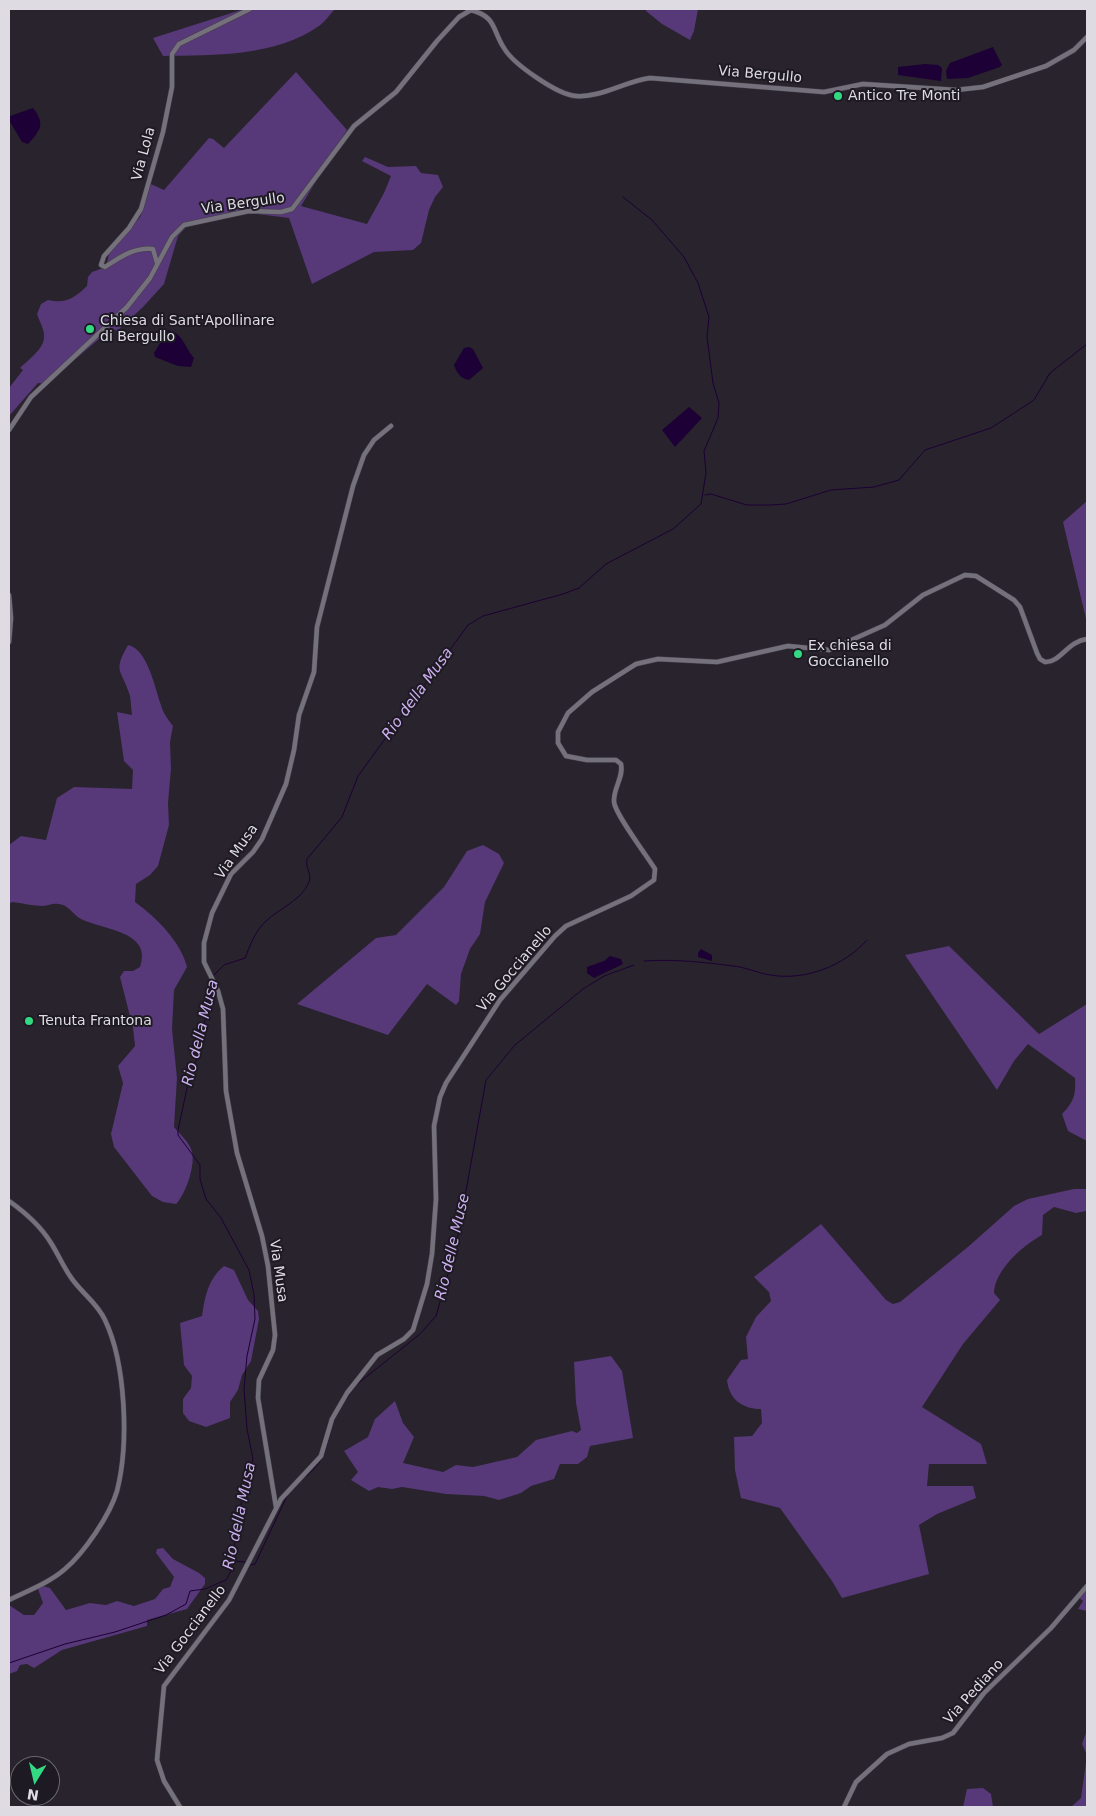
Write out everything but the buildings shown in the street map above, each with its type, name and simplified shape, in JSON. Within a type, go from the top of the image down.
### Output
[{"type":"street","name":"Via Lola","points":[[158,264],[156,253],[153,249],[147,248],[127,253],[105,267],[101,265],[104,256],[129,228],[141,209],[163,132],[172,87],[172,54],[178,44],[250,9]]},
{"type":"street","name":"Via Bergullo","points":[[9,430],[31,397],[127,308],[150,278],[172,237],[184,225],[249,211],[281,212],[297,205],[346,134],[396,92],[459,17],[462,9]]},
{"type":"street","name":"Via Bergullo","points":[[459,17],[471,10],[485,15],[497,30],[503,48],[511,58],[560,92],[580,97],[650,78],[824,92],[863,84],[956,90],[983,87],[1046,66],[1074,50],[1087,36]]},
{"type":"street","name":"Via Musa","points":[[275,1509],[258,1398],[259,1380],[273,1350],[275,1335],[268,1266],[262,1236],[237,1152],[226,1091],[223,1009],[204,962],[203,950],[212,914],[231,874],[254,852],[262,840],[286,784],[294,750],[299,715],[314,672],[317,627],[353,486],[369,446],[391,426]]},
{"type":"street","name":"Via Goccianello","points":[[180,1807],[164,1781],[157,1760],[164,1686],[229,1600],[275,1509],[289,1489],[321,1456],[335,1412],[365,1368],[377,1355],[409,1335],[416,1322],[432,1254],[436,1199],[434,1126],[440,1097],[446,1083],[500,1000],[561,931],[572,923],[643,890],[654,880],[655,870],[615,807],[614,794],[621,775],[621,764],[616,760],[587,760],[566,756],[558,743],[558,732],[568,713],[592,692],[644,660],[717,662],[788,646],[829,650],[885,625],[923,595],[965,575],[976,576],[1014,600],[1020,607],[1040,659],[1045,662],[1054,660],[1074,643],[1087,639]]},
{"type":"street","points":[[9,595],[11,618],[9,642]]},
{"type":"street","points":[[9,1201],[28,1215],[41,1228],[70,1276],[100,1311],[109,1329],[123,1395],[123,1460],[116,1492],[106,1513],[88,1542],[65,1569],[56,1576],[9,1600]]},
{"type":"street","name":"Via Pediano","points":[[844,1807],[856,1782],[883,1756],[909,1744],[942,1738],[954,1733],[984,1693],[1051,1628],[1087,1586]]},
{"type":"shaded area","points":[[244,9],[335,9],[321,24],[302,36],[264,49],[223,54],[163,56],[153,38]]},
{"type":"shaded area","points":[[646,9],[698,9],[694,31],[690,40],[662,24]]},
{"type":"shaded area","points":[[993,47],[1002,65],[1000,67],[968,78],[947,79],[946,71],[950,63]]},
{"type":"shaded area","points":[[925,64],[938,65],[942,68],[941,81],[898,75],[898,67]]},
{"type":"shaded area","points":[[296,72],[347,130],[301,206],[367,224],[391,176],[362,161],[365,157],[388,167],[416,166],[421,173],[438,175],[443,187],[435,197],[429,210],[421,243],[413,250],[374,252],[312,284],[289,218],[249,213],[202,220],[188,225],[178,236],[164,284],[143,307],[117,331],[112,328],[46,384],[38,383],[9,416],[9,388],[23,370],[20,368],[35,354],[43,341],[44,331],[37,314],[41,304],[48,300],[60,301],[69,299],[87,286],[88,277],[92,272],[106,267],[109,254],[140,217],[151,184],[164,190],[209,138],[224,148]]},
{"type":"shaded area","points":[[33,108],[39,119],[40,127],[28,144],[22,142],[9,120],[10,116]]},
{"type":"shaded area","points":[[168,330],[177,334],[194,358],[191,367],[178,366],[155,357],[154,353]]},
{"type":"shaded area","points":[[469,347],[473,349],[483,368],[469,380],[459,375],[454,365],[464,348]]},
{"type":"shaded area","points":[[689,407],[702,418],[675,447],[662,430]]},
{"type":"shaded area","points":[[1087,501],[1087,623],[1063,522]]},
{"type":"shaded area","points":[[128,645],[135,648],[146,662],[163,711],[173,726],[170,742],[169,825],[158,866],[150,875],[136,884],[135,902],[167,931],[179,948],[187,967],[174,990],[172,1029],[177,1078],[174,1127],[190,1146],[193,1162],[187,1186],[176,1204],[163,1202],[152,1196],[114,1147],[111,1134],[123,1083],[118,1066],[135,1046],[133,1028],[120,977],[124,971],[133,971],[140,967],[142,955],[139,946],[133,939],[124,934],[81,919],[62,904],[39,906],[12,902],[9,904],[9,845],[21,836],[46,840],[57,798],[74,787],[132,789],[133,770],[124,761],[117,712],[132,715],[130,696],[119,666]]},
{"type":"shaded area","points":[[483,845],[499,854],[504,863],[485,902],[480,934],[470,949],[461,974],[459,1001],[456,1005],[427,984],[388,1035],[297,1004],[376,938],[396,935],[444,887],[467,851]]},
{"type":"shaded area","points":[[949,946],[1039,1034],[1087,1004],[1087,1141],[1068,1131],[1062,1114],[1073,1098],[1075,1078],[1028,1044],[1014,1061],[997,1090],[905,955]]},
{"type":"shaded area","points":[[701,949],[712,955],[712,961],[698,957]]},
{"type":"shaded area","points":[[610,956],[621,959],[623,964],[594,978],[587,973],[587,967],[604,961]]},
{"type":"shaded area","points":[[1074,1189],[1087,1189],[1086,1211],[1076,1213],[1054,1207],[1043,1215],[1042,1235],[1026,1245],[1004,1267],[994,1293],[1000,1300],[963,1344],[922,1407],[981,1444],[987,1464],[929,1464],[927,1486],[973,1486],[976,1498],[937,1514],[919,1525],[929,1574],[842,1598],[780,1508],[741,1498],[735,1470],[734,1437],[752,1436],[762,1423],[761,1409],[754,1409],[738,1402],[730,1393],[727,1380],[741,1360],[748,1359],[746,1337],[756,1317],[771,1301],[769,1292],[754,1277],[821,1224],[886,1300],[893,1304],[900,1302],[969,1246],[1014,1206],[1028,1199]]},
{"type":"shaded area","points":[[224,1266],[234,1270],[248,1300],[258,1311],[259,1319],[251,1361],[242,1375],[238,1390],[230,1402],[230,1418],[206,1427],[189,1421],[183,1413],[183,1399],[191,1388],[192,1376],[184,1365],[180,1323],[202,1316],[206,1295],[211,1283]]},
{"type":"shaded area","points":[[611,1356],[622,1371],[633,1438],[590,1446],[587,1457],[578,1464],[560,1464],[554,1479],[531,1486],[521,1493],[499,1500],[484,1496],[446,1494],[402,1487],[392,1489],[378,1487],[369,1491],[351,1480],[358,1472],[344,1451],[368,1437],[375,1419],[395,1401],[403,1423],[414,1437],[403,1463],[443,1472],[456,1465],[473,1467],[517,1457],[536,1440],[572,1431],[577,1433],[581,1430],[576,1403],[574,1362]]},
{"type":"shaded area","points":[[163,1548],[173,1559],[205,1578],[205,1584],[187,1609],[147,1620],[147,1626],[62,1650],[34,1668],[27,1664],[20,1665],[17,1671],[9,1674],[9,1605],[24,1615],[34,1615],[43,1603],[38,1589],[43,1586],[50,1588],[66,1610],[90,1603],[106,1605],[117,1601],[134,1606],[155,1599],[163,1589],[170,1587],[174,1577],[156,1553],[157,1549]]},
{"type":"shaded area","points":[[1087,1583],[1087,1611],[1078,1609],[1083,1601],[1078,1597]]},
{"type":"shaded area","points":[[1087,1730],[1087,1755],[1082,1744]]},
{"type":"shaded area","points":[[1087,1755],[1087,1807],[1071,1807],[1081,1798]]},
{"type":"shaded area","points":[[983,1788],[991,1794],[993,1807],[963,1807],[967,1789]]},
{"type":"waterway","name":"Rio della Musa","points":[[213,976],[224,965],[245,958],[262,925],[296,899],[306,888],[310,879],[307,859],[342,817],[358,776],[468,625],[483,616],[579,588],[606,564],[673,529],[701,504],[706,473],[704,451],[718,418],[719,403],[713,383],[707,337],[709,317],[698,283],[684,257],[652,220],[623,197]]},
{"type":"waterway","points":[[705,495],[711,494],[747,505],[786,504],[831,490],[874,487],[899,480],[925,450],[991,428],[1034,400],[1050,373],[1087,344]]},
{"type":"waterway","name":"Rio delle Muse","points":[[644,961],[700,962],[738,967],[770,975],[797,976],[835,964],[858,949],[867,940]]},
{"type":"waterway","name":"Rio delle Muse","points":[[344,1402],[356,1385],[420,1334],[436,1316],[456,1246],[486,1080],[515,1045],[583,989],[604,976],[634,965]]},
{"type":"waterway","name":"Rio della Musa","points":[[9,1663],[65,1644],[115,1632],[166,1615],[186,1604],[190,1591],[205,1589],[226,1580],[231,1571],[234,1557],[236,1523],[253,1459],[247,1429],[244,1389],[247,1356],[255,1319],[254,1295],[249,1270],[221,1218],[206,1199],[200,1179],[200,1165],[178,1135],[189,1079],[198,1056],[206,1014],[211,1001],[211,980]]},
{"type":"waterway","name":"Rio delle Muse","points":[[305,1477],[313,1470],[322,1457],[335,1418]]},
{"type":"waterway","name":"Rio delle Muse","points":[[250,1565],[255,1564],[288,1494]]},
{"type":"waterway","name":"Rio delle Muse","points":[[233,1561],[245,1562]]},
{"type":"place","name":"Antico Tre Monti","points":[[838,96]]},
{"type":"place","name":"Chiesa di Sant'Apollinare di Bergullo","points":[[90,329]]},
{"type":"place","name":"Ex chiesa di Goccianello","points":[[798,654]]},
{"type":"place","name":"Tenuta Frantona","points":[[29,1021]]}]
